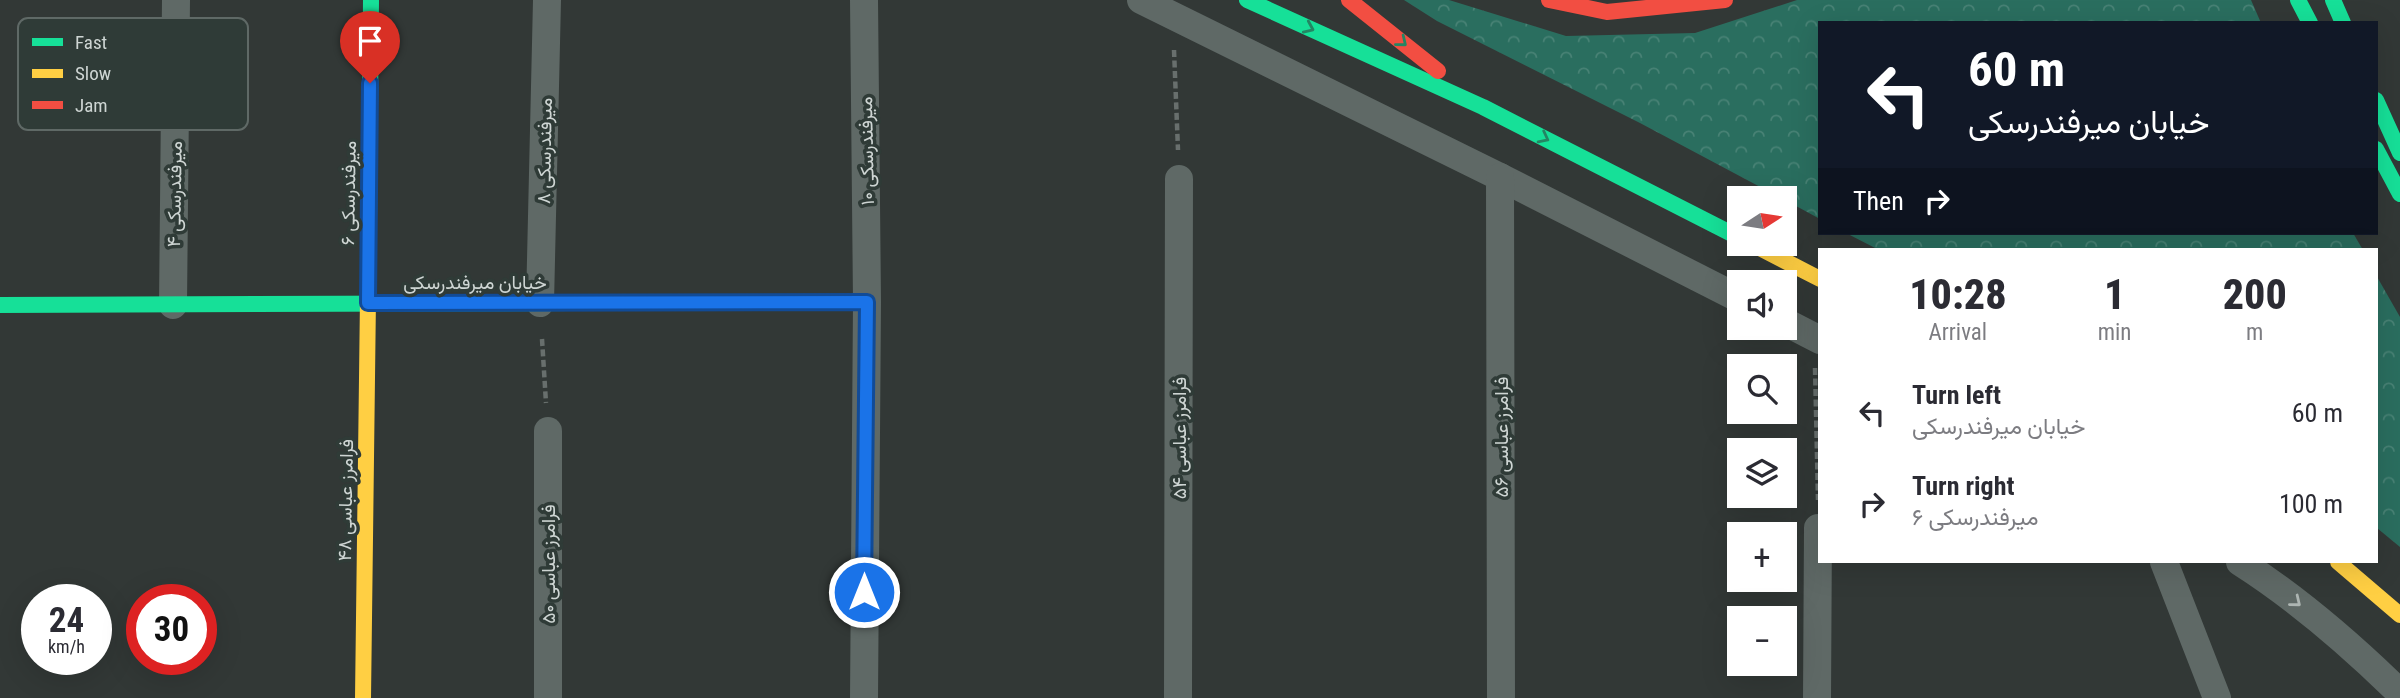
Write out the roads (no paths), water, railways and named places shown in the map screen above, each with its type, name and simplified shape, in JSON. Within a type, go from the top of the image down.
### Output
[{"type":"main road","name":"میرفندرسکی ۶","points":[[368,303],[371,0]]},
{"type":"main road","points":[[1247,0],[1483,107],[1727,231]]},
{"type":"main road","points":[[1349,0],[1483,107]]},
{"type":"main road","points":[[1549,0],[1607,12],[1725,0]]},
{"type":"main road","points":[[2298,0],[2309,21]]},
{"type":"main road","points":[[2333,0],[2342,21]]},
{"type":"main road","points":[[2378,104],[2400,153]]},
{"type":"main road","points":[[2378,153],[2400,194]]},
{"type":"main road","points":[[1775,256],[1818,278]]},
{"type":"main road","name":"خیابان میرفندرسکی","points":[[0,305],[867,302]]},
{"type":"main road","name":"فرامرز عباسی ۴۸","points":[[363,698],[368,303]]},
{"type":"main road","points":[[2339,563],[2400,615]]},
{"type":"street","name":"میرفندرسکی ۴","points":[[176,0],[176,18]]},
{"type":"street","name":"میرفندرسکی ۸","points":[[540,303],[547,0]]},
{"type":"street","name":"میرفندرسکی ۱۰","points":[[864,0],[867,302],[864,698]]},
{"type":"street","points":[[1141,0],[1727,292]]},
{"type":"street","name":"میرفندرسکی ۴","points":[[173,305],[175,130]]},
{"type":"street","name":"فرامرز عباسی ۵۶","points":[[1500,177],[1502,698]]},
{"type":"street","name":"فرامرز عباسی ۵۴","points":[[1178,698],[1179,179]]},
{"type":"street","points":[[1797,328],[1817,338]]},
{"type":"street","name":"فرامرز عباسی ۵۰","points":[[548,430],[548,698]]},
{"type":"street","points":[[1817,698],[1818,528]]},
{"type":"street","points":[[2164,563],[2217,698]]},
{"type":"street","points":[[2243,563],[2272,582],[2361,655],[2400,693]]}]
